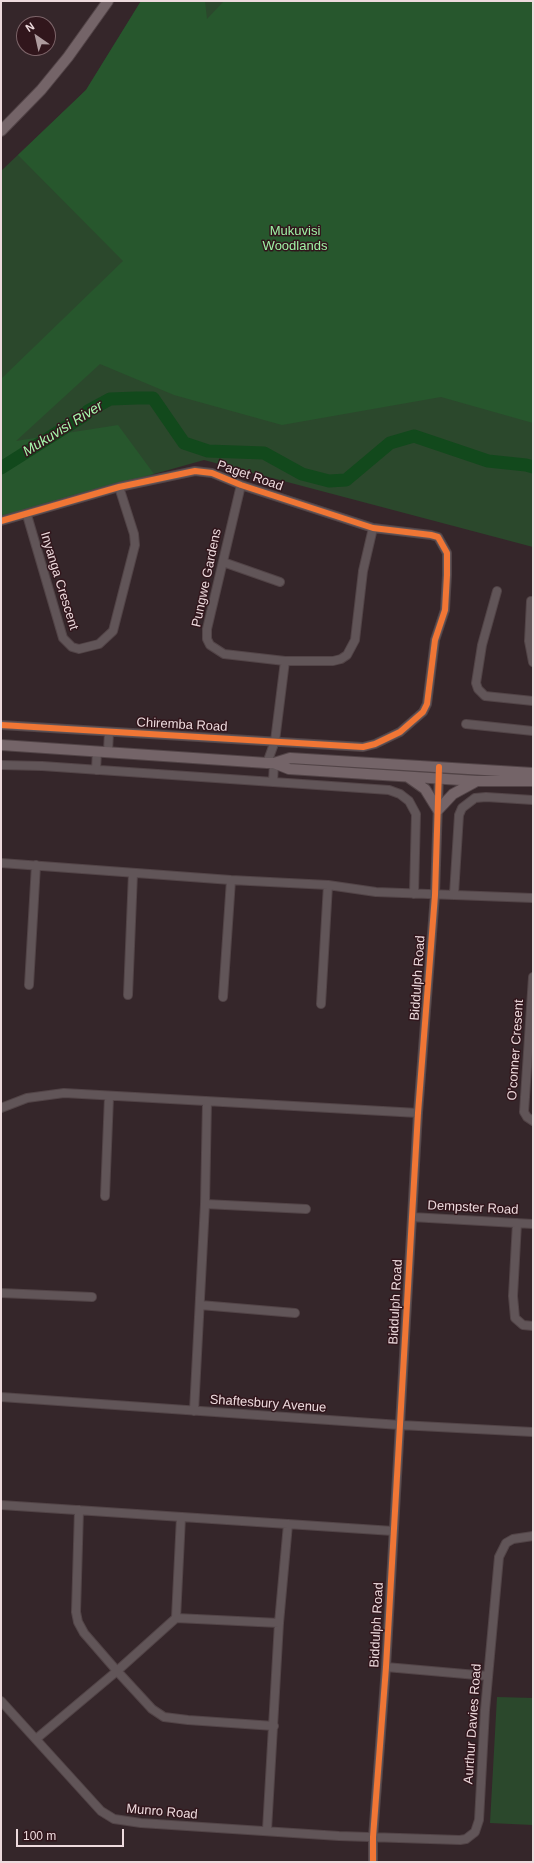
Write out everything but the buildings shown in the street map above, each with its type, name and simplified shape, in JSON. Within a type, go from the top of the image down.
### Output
[{"type":"main road","points":[[1,131],[41,90],[68,58],[108,1]]},
{"type":"main road","points":[[1,745],[271,763],[289,769],[477,781],[533,781]]},
{"type":"main road","points":[[271,763],[290,758],[533,773]]},
{"type":"main road","points":[[408,777],[425,789],[438,810],[453,794],[477,781]]},
{"type":"street","name":"Paget Road","points":[[1,521],[27,515],[119,487],[195,471],[212,473],[241,485],[373,528],[431,535],[438,538],[447,553],[446,600],[439,631],[435,640],[427,704],[423,712],[400,732],[387,740],[363,747]]},
{"type":"street","name":"Pungwe Gardens","points":[[241,485],[207,629],[207,638],[210,645],[224,654],[285,661],[333,661],[340,659],[352,648],[355,640],[363,571],[373,528]]},
{"type":"street","name":"Inyanga Crescent","points":[[27,515],[63,638],[72,647],[79,649],[99,644],[113,631],[135,545],[134,534],[119,487]]},
{"type":"street","points":[[223,562],[280,582]]},
{"type":"street","points":[[497,591],[482,646],[476,683],[478,689],[485,696],[533,701]]},
{"type":"street","points":[[531,601],[529,641],[533,662]]},
{"type":"street","points":[[273,782],[271,763],[285,661]]},
{"type":"street","points":[[466,724],[533,731]]},
{"type":"street","name":"Chiremba Road","points":[[1,725],[363,747]]},
{"type":"street","points":[[108,751],[109,732]]},
{"type":"street","points":[[96,770],[97,751]]},
{"type":"street","points":[[1,765],[388,790],[400,794],[409,801],[416,814],[414,894]]},
{"type":"street","name":"Biddulph Road","points":[[373,1862],[373,1837],[386,1667],[418,1114],[435,895],[439,767]]},
{"type":"street","points":[[454,894],[459,815],[462,808],[475,798],[486,797],[533,800]]},
{"type":"street","points":[[1,863],[231,880],[328,885],[376,892],[533,898]]},
{"type":"street","points":[[29,985],[36,865]]},
{"type":"street","points":[[128,995],[133,873]]},
{"type":"street","points":[[223,997],[231,880]]},
{"type":"street","points":[[321,1004],[328,885]]},
{"type":"street","name":"O'conner Cresent","points":[[533,977],[524,1112],[533,1122]]},
{"type":"street","points":[[1,1108],[27,1098],[44,1094],[74,1094],[418,1114]]},
{"type":"street","points":[[105,1196],[110,1097]]},
{"type":"street","points":[[194,1411],[205,1204],[207,1102]]},
{"type":"street","points":[[205,1204],[306,1209]]},
{"type":"street","name":"Dempster Road","points":[[412,1217],[533,1224]]},
{"type":"street","points":[[517,1223],[513,1296],[515,1318],[523,1325],[533,1326]]},
{"type":"street","points":[[1,1294],[92,1297]]},
{"type":"street","points":[[200,1305],[295,1313]]},
{"type":"street","name":"Shaftesbury Avenue","points":[[1,1397],[400,1425],[533,1432]]},
{"type":"street","points":[[1,1505],[393,1531]]},
{"type":"street","points":[[80,1510],[76,1612],[78,1622],[84,1633],[117,1672],[152,1708],[164,1717],[274,1726]]},
{"type":"street","points":[[36,1739],[117,1672],[176,1618],[181,1517]]},
{"type":"street","points":[[267,1830],[279,1624],[288,1524]]},
{"type":"street","name":"Aurthur Davies Road","points":[[373,1837],[460,1840],[470,1837],[474,1832],[479,1820],[488,1676],[499,1557],[506,1543],[513,1539],[533,1536]]},
{"type":"street","points":[[176,1618],[279,1624]]},
{"type":"street","points":[[386,1667],[488,1676]]},
{"type":"street","name":"Munro Road","points":[[1,1701],[101,1811],[114,1819],[141,1823],[373,1837]]},
{"type":"green space","name":"Mukuvisi Woodlands","points":[[141,1],[533,1],[533,547],[204,460],[1,517],[1,171],[86,90]]},
{"type":"green space","name":"Mukuvisi Woodlands","points":[[141,1],[205,1],[207,19],[224,1],[533,1],[533,423],[441,397],[282,425],[174,395],[100,364],[16,441],[118,425],[154,474],[1,517],[1,379],[123,261],[18,155],[86,90]]},
{"type":"green space","points":[[497,1697],[533,1698],[533,1825],[490,1823]]},
{"type":"waterway","name":"Mukuvisi River","points":[[1,468],[85,415],[88,411],[110,399],[137,398],[153,398],[184,443],[208,451],[264,453],[302,474],[329,481],[346,480],[390,443],[414,436],[488,461],[533,467]]},
{"type":"cycle path","points":[[1,521],[119,487],[195,471],[212,473],[241,485],[373,528],[438,537],[447,553],[445,610],[435,640],[427,704],[423,712],[400,732],[375,744],[363,747],[1,725]]},
{"type":"cycle path","points":[[373,1862],[373,1837],[386,1667],[418,1113],[435,895],[439,767]]}]
